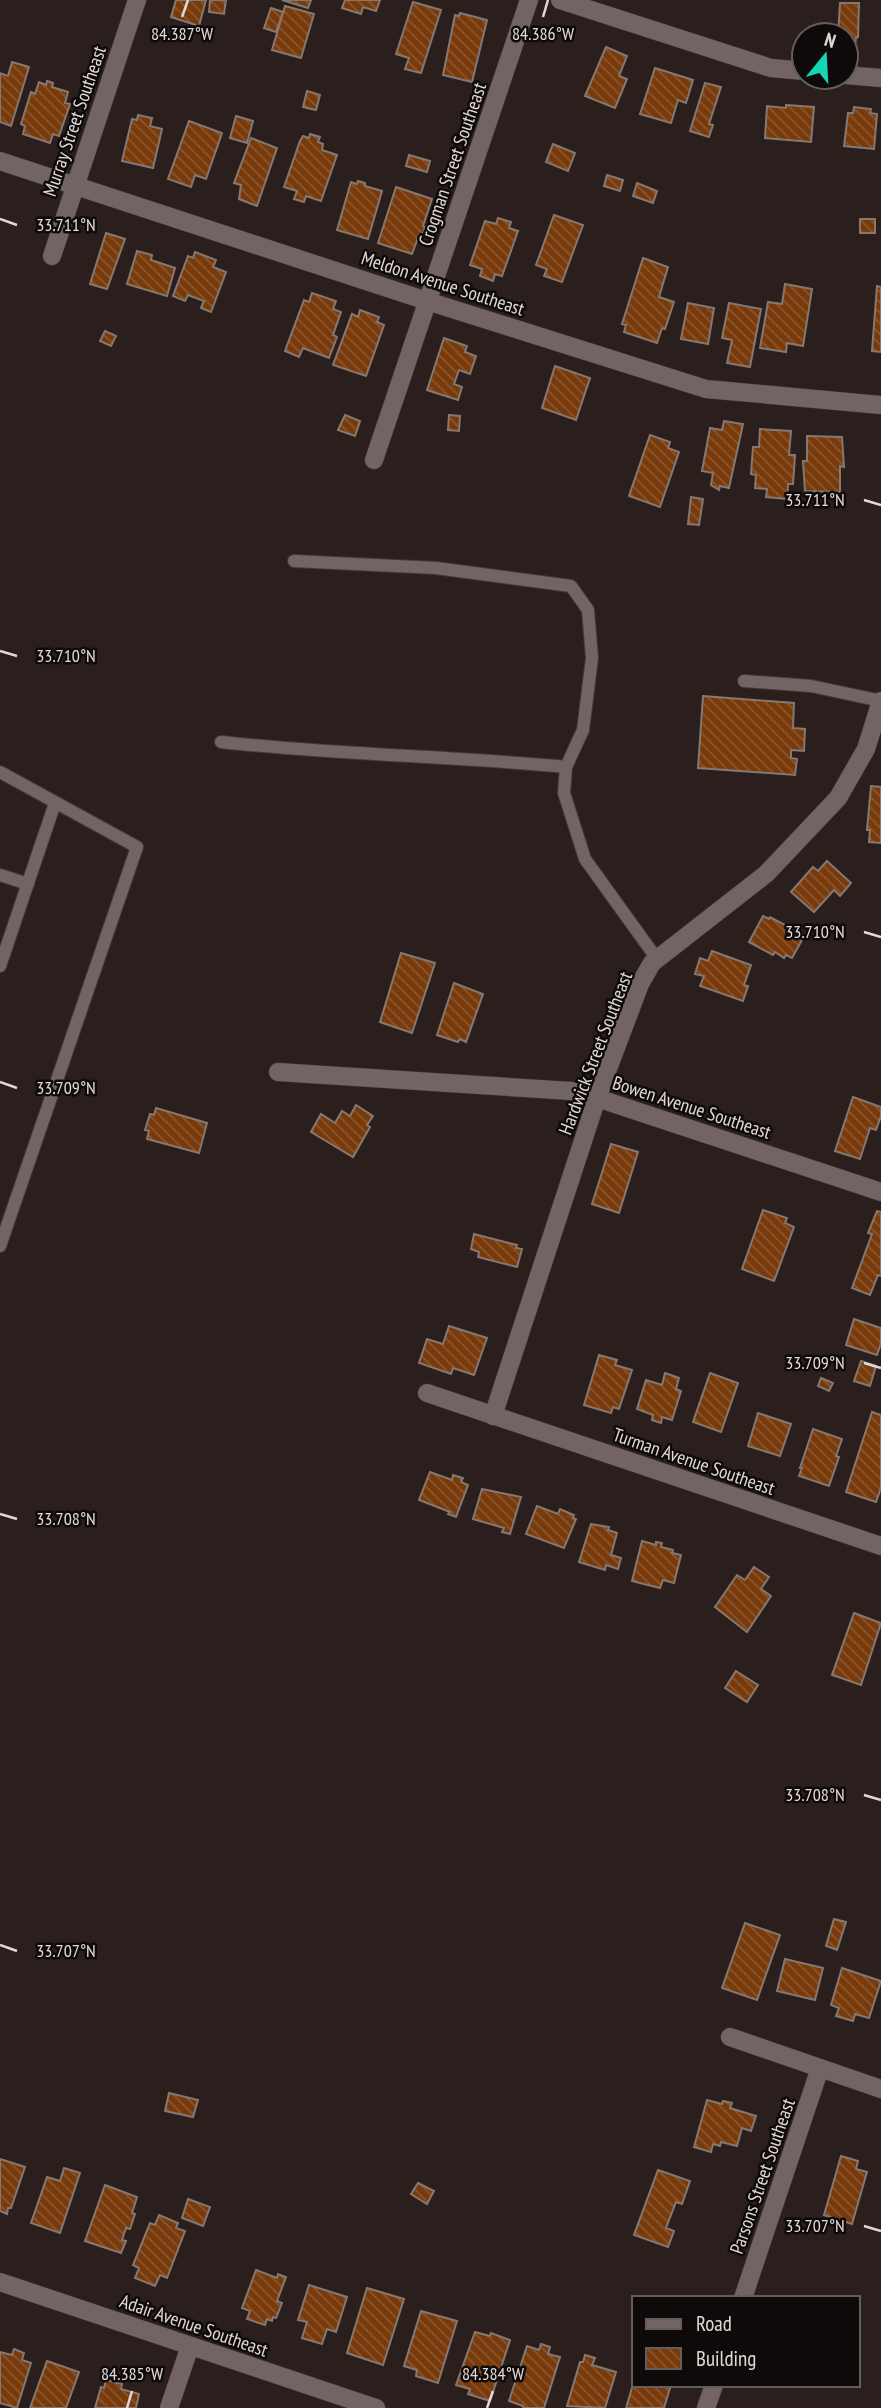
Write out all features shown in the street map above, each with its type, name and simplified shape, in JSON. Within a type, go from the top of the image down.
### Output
[{"type":"street","name":"Murray Street Southeast","points":[[52,256],[137,0]]},
{"type":"street","name":"Crogman Street Southeast","points":[[374,460],[529,0]]},
{"type":"street","points":[[560,0],[771,68],[790,70]]},
{"type":"street","points":[[860,76],[881,78]]},
{"type":"street","name":"Meldon Avenue Southeast","points":[[0,161],[706,389],[881,405]]},
{"type":"street","name":"Hardwick Street Southeast","points":[[493,1416],[597,1098],[640,984],[652,963],[766,874],[838,798],[874,750],[881,701]]},
{"type":"street","name":"Bowen Avenue Southeast","points":[[278,1072],[571,1091],[881,1192]]},
{"type":"street","points":[[427,1392],[493,1416]]},
{"type":"street","name":"Turman Avenue Southeast","points":[[493,1416],[881,1546]]},
{"type":"street","points":[[730,2037],[881,2089]]},
{"type":"street","name":"Parsons Street Southeast","points":[[744,2296],[820,2068]]},
{"type":"street","name":"Adair Avenue Southeast","points":[[0,2282],[376,2408]]},
{"type":"street","points":[[169,2408],[190,2346]]},
{"type":"street","points":[[706,2408],[712,2387]]},
{"type":"lane","points":[[294,561],[436,568],[571,586],[588,610],[592,658],[583,730],[566,767],[564,793],[585,859],[657,959]]},
{"type":"lane","points":[[744,681],[811,686],[881,701]]},
{"type":"lane","points":[[222,742],[293,750],[500,760],[566,767]]},
{"type":"lane","points":[[0,772],[137,847],[0,1244]]},
{"type":"lane","points":[[0,966],[55,803]]},
{"type":"lane","points":[[0,875],[28,884]]},
{"type":"building","points":[[176,0],[206,0],[199,26],[171,17]]},
{"type":"building","points":[[210,0],[226,0],[224,14],[209,12]]},
{"type":"building","points":[[282,0],[311,0],[308,8]]},
{"type":"building","points":[[345,0],[380,0],[376,11],[363,7],[361,14],[342,8]]},
{"type":"building","points":[[413,2],[441,10],[421,73],[405,69],[409,58],[396,54]]},
{"type":"building","points":[[840,3],[859,3],[858,21],[839,21]]},
{"type":"building","points":[[285,6],[314,14],[301,58],[272,50]]},
{"type":"building","points":[[271,8],[283,12],[276,32],[264,28]]},
{"type":"building","points":[[460,13],[487,20],[472,82],[443,75],[455,15],[459,16]]},
{"type":"building","points":[[606,47],[627,56],[619,76],[627,79],[615,108],[585,96]]},
{"type":"building","points":[[12,62],[29,67],[11,126],[0,122],[0,73],[8,76]]},
{"type":"building","points":[[655,68],[693,80],[686,103],[678,100],[671,123],[640,114]]},
{"type":"building","points":[[47,81],[53,83],[52,87],[68,92],[65,103],[70,104],[59,136],[53,134],[50,143],[23,134],[25,126],[21,124],[31,92],[35,94],[39,82],[46,85]]},
{"type":"building","points":[[705,83],[721,87],[709,124],[713,125],[709,137],[690,131]]},
{"type":"building","points":[[307,91],[320,95],[316,110],[303,107]]},
{"type":"building","points":[[786,105],[814,107],[811,142],[765,138],[767,106],[786,108]]},
{"type":"building","points":[[854,107],[871,109],[870,113],[877,114],[874,149],[844,146],[848,113],[853,113]]},
{"type":"building","points":[[138,115],[152,118],[150,126],[162,129],[153,168],[122,161],[132,119],[137,120]]},
{"type":"building","points":[[236,116],[253,121],[247,143],[230,138]]},
{"type":"building","points":[[189,121],[222,133],[206,179],[195,175],[191,187],[168,179]]},
{"type":"building","points":[[310,134],[320,137],[318,142],[323,144],[322,150],[337,155],[321,201],[306,196],[304,202],[294,199],[297,191],[284,187],[300,141],[303,136],[309,138]]},
{"type":"building","points":[[251,138],[277,148],[257,206],[239,199],[241,185],[234,183]]},
{"type":"building","points":[[553,144],[575,153],[568,171],[546,162]]},
{"type":"building","points":[[409,155],[430,161],[427,172],[406,166]]},
{"type":"building","points":[[607,175],[623,180],[620,191],[604,186]]},
{"type":"building","points":[[358,181],[382,191],[368,239],[337,230],[351,182],[357,184]]},
{"type":"building","points":[[637,183],[657,191],[653,203],[633,196]]},
{"type":"building","points":[[396,187],[432,199],[422,236],[419,235],[412,254],[378,243]]},
{"type":"building","points":[[554,215],[583,225],[562,282],[544,276],[547,269],[536,265]]},
{"type":"building","points":[[498,218],[511,222],[509,228],[518,231],[502,276],[495,274],[493,281],[480,276],[482,269],[470,265],[485,221],[496,224]]},
{"type":"building","points":[[860,219],[875,219],[875,233],[860,233]]},
{"type":"building","points":[[106,233],[125,239],[107,289],[90,284]]},
{"type":"building","points":[[137,251],[152,255],[151,260],[175,268],[167,296],[127,284]]},
{"type":"building","points":[[195,252],[216,260],[213,267],[226,272],[211,312],[201,308],[204,301],[188,295],[185,301],[173,296],[188,256],[193,258]]},
{"type":"building","points":[[643,258],[668,267],[659,297],[674,302],[657,343],[624,332],[626,325],[622,324]]},
{"type":"building","points":[[785,284],[812,289],[803,346],[787,343],[786,352],[760,348],[768,302],[782,304]]},
{"type":"building","points":[[877,286],[881,287],[881,352],[872,351]]},
{"type":"building","points":[[312,293],[336,301],[333,309],[341,312],[333,335],[337,337],[329,358],[303,348],[299,357],[285,351],[304,300],[309,302]]},
{"type":"building","points":[[688,303],[714,308],[708,344],[681,339]]},
{"type":"building","points":[[729,303],[761,309],[750,367],[727,363],[732,340],[722,338]]},
{"type":"building","points":[[360,310],[379,317],[377,322],[384,325],[366,376],[333,365],[352,314],[358,317]]},
{"type":"building","points":[[105,331],[116,336],[111,346],[100,341]]},
{"type":"building","points":[[444,338],[467,346],[465,352],[476,356],[470,374],[459,370],[454,384],[462,387],[458,400],[427,390]]},
{"type":"building","points":[[555,366],[590,378],[576,420],[542,408]]},
{"type":"building","points":[[345,415],[360,421],[355,436],[338,430]]},
{"type":"building","points":[[449,415],[460,416],[459,431],[448,430]]},
{"type":"building","points":[[724,421],[743,424],[729,488],[720,486],[719,490],[711,485],[713,473],[702,471],[710,428],[722,430]]},
{"type":"building","points":[[760,429],[791,431],[789,455],[795,455],[793,484],[788,484],[787,499],[766,497],[767,489],[755,488],[756,475],[751,474],[753,447],[759,447]]},
{"type":"building","points":[[650,435],[670,442],[668,448],[679,452],[660,507],[629,496]]},
{"type":"building","points":[[807,436],[842,437],[844,467],[840,466],[840,492],[805,491],[803,461],[807,461]]},
{"type":"building","points":[[691,497],[703,499],[699,525],[688,524]]},
{"type":"building","points":[[703,696],[794,703],[793,728],[805,729],[804,751],[791,750],[791,758],[797,759],[795,775],[698,768]]},
{"type":"building","points":[[871,786],[881,787],[881,843],[869,842],[870,830],[867,830]]},
{"type":"building","points":[[827,861],[851,883],[840,896],[834,890],[814,912],[791,892],[813,867],[818,871]]},
{"type":"building","points":[[763,916],[802,934],[799,939],[802,940],[792,958],[786,955],[784,958],[775,952],[773,955],[749,942]]},
{"type":"building","points":[[712,951],[751,965],[744,985],[748,986],[743,1001],[700,986],[704,976],[695,974],[700,958],[708,961]]},
{"type":"building","points":[[401,953],[435,963],[412,1033],[380,1022]]},
{"type":"building","points":[[454,983],[483,994],[466,1042],[437,1035]]},
{"type":"building","points":[[853,1097],[881,1107],[876,1130],[870,1128],[860,1159],[835,1151]]},
{"type":"building","points":[[356,1105],[373,1116],[367,1125],[370,1127],[353,1157],[311,1132],[321,1114],[335,1123],[342,1111],[350,1116]]},
{"type":"building","points":[[156,1108],[207,1123],[199,1153],[147,1139],[149,1131],[145,1130],[150,1114],[154,1115]]},
{"type":"building","points":[[611,1144],[638,1152],[619,1213],[592,1204]]},
{"type":"building","points":[[763,1210],[787,1218],[785,1223],[794,1227],[774,1281],[742,1269]]},
{"type":"building","points":[[877,1211],[881,1212],[881,1276],[878,1275],[870,1295],[852,1288],[872,1234],[868,1233]]},
{"type":"building","points":[[474,1234],[517,1245],[516,1248],[522,1249],[517,1267],[478,1257],[479,1252],[471,1249]]},
{"type":"building","points":[[854,1319],[881,1328],[881,1343],[877,1355],[846,1345]]},
{"type":"building","points":[[449,1326],[487,1338],[474,1375],[453,1368],[451,1374],[419,1363],[427,1339],[443,1344]]},
{"type":"building","points":[[599,1355],[617,1360],[615,1365],[632,1370],[619,1409],[613,1407],[611,1413],[584,1405]]},
{"type":"building","points":[[861,1361],[876,1366],[870,1386],[854,1381]]},
{"type":"building","points":[[665,1373],[679,1378],[676,1389],[681,1391],[672,1420],[662,1417],[661,1423],[652,1420],[653,1415],[637,1409],[646,1380],[662,1385]]},
{"type":"building","points":[[710,1373],[738,1383],[721,1432],[693,1422]]},
{"type":"building","points":[[821,1378],[833,1383],[829,1391],[818,1386]]},
{"type":"building","points":[[872,1412],[881,1415],[881,1488],[876,1502],[846,1492]]},
{"type":"building","points":[[758,1413],[791,1424],[780,1456],[748,1446]]},
{"type":"building","points":[[813,1429],[842,1439],[829,1486],[799,1476]]},
{"type":"building","points":[[430,1472],[452,1480],[453,1475],[463,1478],[461,1482],[468,1485],[456,1517],[419,1500]]},
{"type":"building","points":[[482,1489],[521,1497],[510,1534],[502,1532],[504,1528],[473,1519]]},
{"type":"building","points":[[537,1506],[558,1514],[560,1509],[574,1515],[573,1518],[576,1519],[564,1548],[526,1534]]},
{"type":"building","points":[[591,1524],[609,1527],[608,1530],[617,1533],[611,1555],[621,1558],[618,1569],[606,1565],[605,1570],[579,1562]]},
{"type":"building","points":[[642,1541],[656,1545],[656,1542],[662,1543],[661,1547],[681,1555],[674,1583],[663,1580],[660,1588],[632,1581]]},
{"type":"building","points":[[754,1567],[769,1577],[761,1589],[771,1596],[747,1632],[715,1607],[737,1575],[745,1580]]},
{"type":"building","points":[[854,1613],[881,1623],[861,1685],[832,1675]]},
{"type":"building","points":[[736,1671],[758,1685],[747,1702],[725,1688]]},
{"type":"building","points":[[834,1919],[846,1922],[837,1950],[826,1946]]},
{"type":"building","points":[[745,1923],[780,1935],[757,2000],[722,1988]]},
{"type":"building","points":[[785,1959],[823,1968],[815,2000],[777,1991]]},
{"type":"building","points":[[842,1968],[881,1981],[869,2018],[855,2014],[853,2021],[836,2016],[839,2008],[831,2005]]},
{"type":"building","points":[[169,2093],[198,2100],[193,2117],[165,2111]]},
{"type":"building","points":[[707,2100],[722,2104],[723,2101],[732,2103],[730,2108],[756,2116],[751,2131],[742,2128],[737,2146],[721,2142],[720,2146],[713,2144],[711,2152],[694,2147]]},
{"type":"building","points":[[841,2156],[858,2161],[856,2169],[867,2172],[852,2224],[824,2215]]},
{"type":"building","points":[[0,2159],[25,2167],[7,2214],[0,2211]]},
{"type":"building","points":[[64,2168],[80,2173],[60,2233],[31,2223],[47,2177],[60,2181]]},
{"type":"building","points":[[658,2170],[690,2181],[682,2204],[676,2202],[666,2228],[674,2231],[668,2247],[634,2235]]},
{"type":"building","points":[[418,2183],[434,2191],[427,2204],[411,2194]]},
{"type":"building","points":[[105,2185],[137,2197],[132,2213],[135,2214],[130,2229],[126,2228],[122,2240],[126,2241],[121,2253],[85,2241]]},
{"type":"building","points":[[188,2199],[210,2207],[203,2226],[182,2218]]},
{"type":"building","points":[[159,2215],[178,2223],[176,2228],[185,2231],[167,2278],[160,2275],[155,2286],[135,2278],[139,2268],[133,2265],[150,2223],[155,2225]]},
{"type":"building","points":[[256,2270],[277,2278],[278,2274],[286,2277],[277,2301],[282,2303],[276,2318],[273,2317],[272,2321],[267,2319],[265,2325],[247,2319],[250,2311],[242,2308]]},
{"type":"building","points":[[309,2285],[347,2297],[336,2332],[327,2329],[322,2344],[302,2338],[307,2322],[298,2320]]},
{"type":"building","points":[[367,2288],[404,2299],[383,2365],[347,2353]]},
{"type":"building","points":[[421,2311],[457,2321],[438,2383],[416,2376],[417,2370],[404,2366]]},
{"type":"building","points":[[475,2332],[490,2336],[491,2333],[510,2340],[490,2401],[468,2394],[470,2389],[456,2385]]},
{"type":"building","points":[[541,2344],[550,2347],[548,2354],[560,2357],[544,2408],[523,2408],[509,2401],[527,2346],[539,2350]]},
{"type":"building","points":[[14,2349],[24,2353],[22,2360],[31,2363],[17,2408],[0,2403],[0,2352],[12,2355]]},
{"type":"building","points":[[585,2355],[595,2358],[592,2365],[616,2372],[605,2408],[567,2406],[580,2362],[583,2362]]},
{"type":"building","points":[[47,2361],[79,2372],[66,2408],[30,2408]]},
{"type":"building","points":[[106,2380],[122,2384],[121,2389],[139,2394],[136,2408],[95,2408]]},
{"type":"building","points":[[632,2387],[670,2387],[664,2408],[626,2408]]}]
